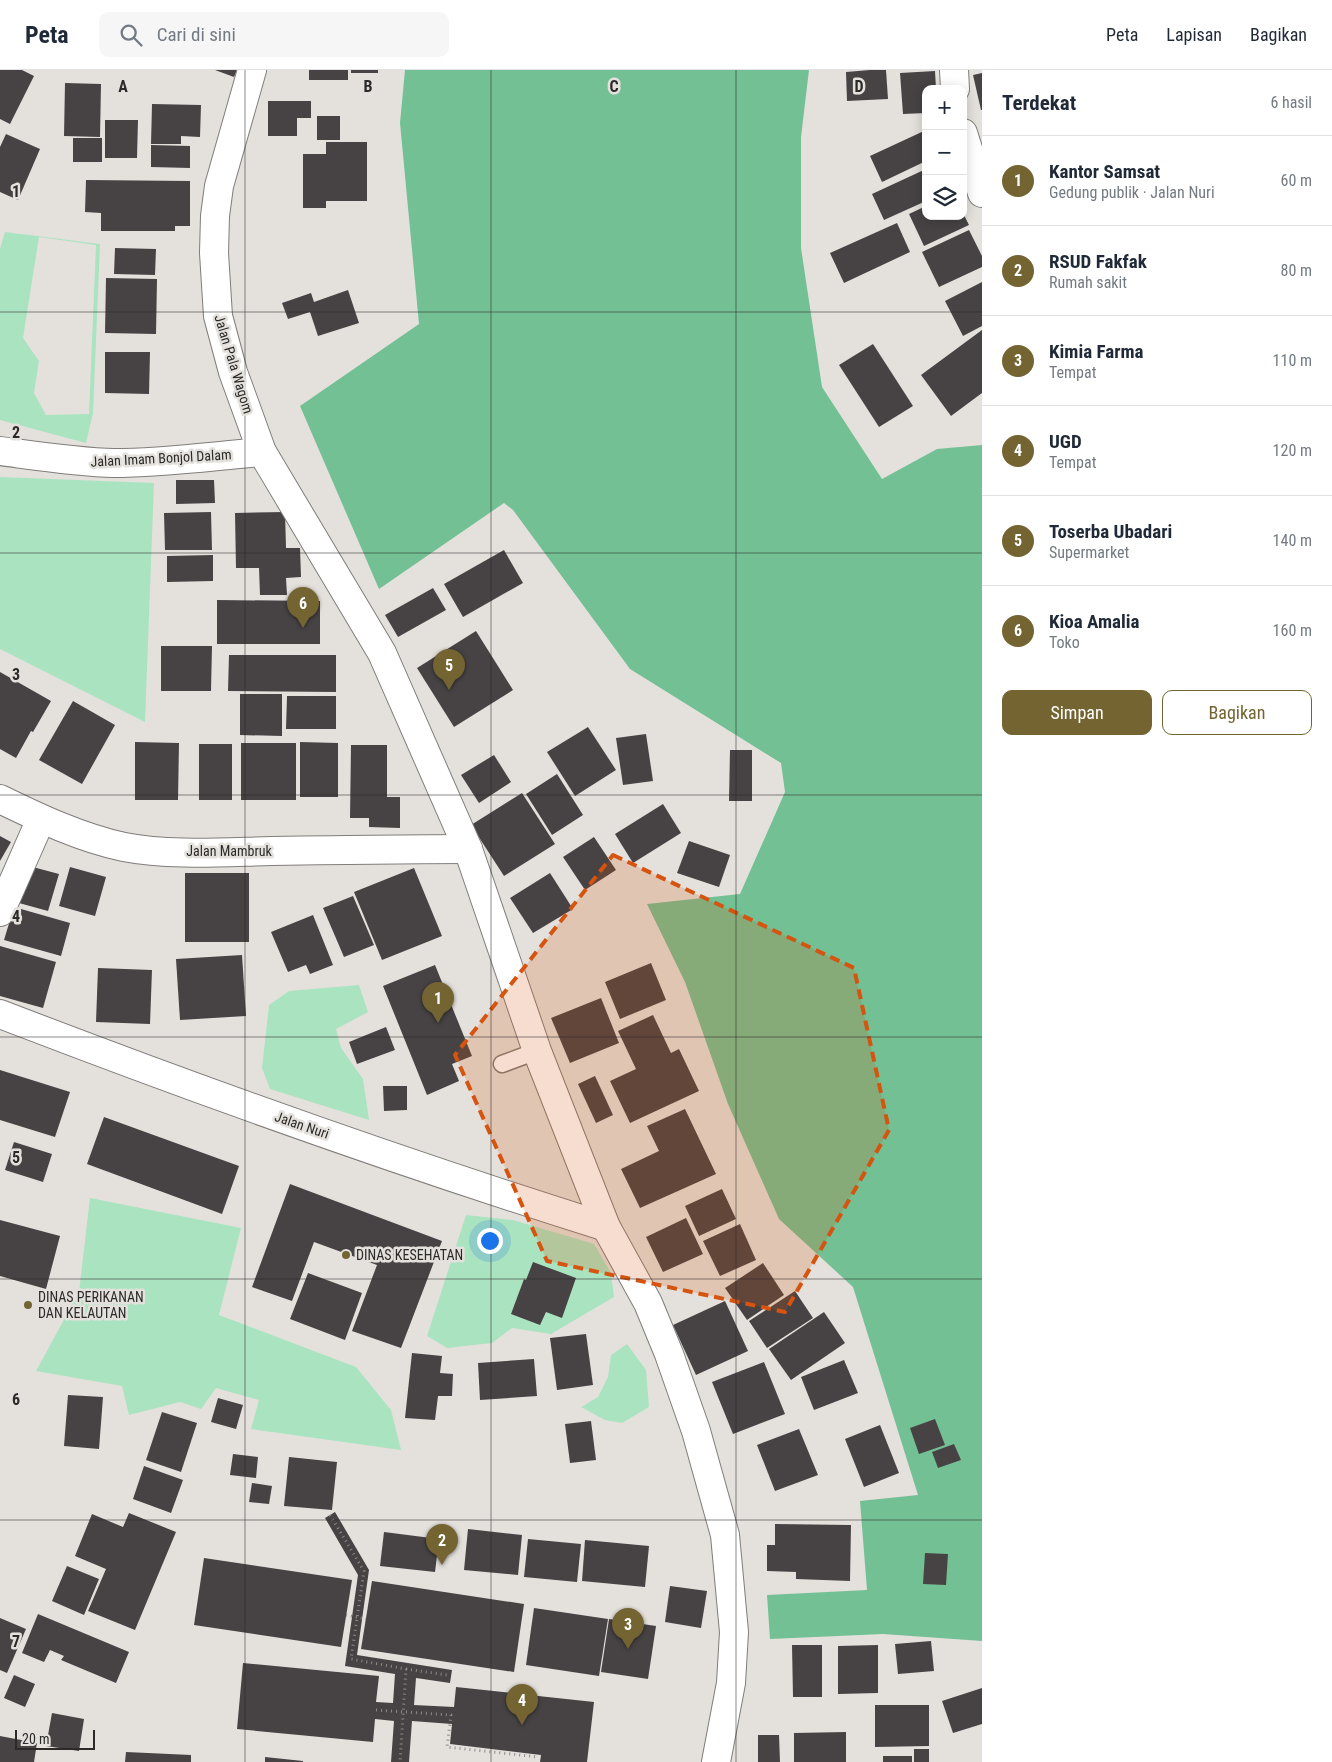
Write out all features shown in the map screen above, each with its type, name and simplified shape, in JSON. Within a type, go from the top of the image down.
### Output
[{"type":"main road","name":"Jalan Pala Wagom","points":[[252,70],[219,186],[215,216],[214,253],[218,316],[233,372],[262,452],[382,653],[468,849],[537,1051],[606,1226],[648,1303],[669,1354],[696,1431],[725,1535],[734,1632],[731,1682],[716,1762]]},
{"type":"main road","points":[[954,70],[955,85]]},
{"type":"main road","points":[[967,146],[982,193]]},
{"type":"main road","name":"Jalan Imam Bonjol Dalam","points":[[0,451],[76,461],[116,463],[262,452]]},
{"type":"main road","name":"Jalan Mambruk","points":[[0,799],[41,819],[96,839],[124,847],[153,851],[468,849]]},
{"type":"main road","points":[[0,912],[41,819]]},
{"type":"main road","name":"Jalan Nuri","points":[[0,1014],[101,1053],[303,1125],[493,1191],[606,1226]]},
{"type":"lane","points":[[502,1064],[537,1051]]},
{"type":"path","points":[[330,1515],[364,1571],[351,1659],[447,1675]]},
{"type":"path","points":[[346,1615],[366,1618]]},
{"type":"path","points":[[400,1762],[406,1669]]},
{"type":"path","points":[[376,1710],[451,1715],[447,1747],[538,1757]]},
{"type":"highlighted area","points":[[613,855],[854,968],[889,1130],[785,1312],[547,1261],[455,1055]]},
{"type":"green space","points":[[405,70],[809,70],[801,137],[801,248],[822,387],[882,479],[937,449],[982,445],[982,1641],[883,1634],[770,1639],[767,1595],[867,1590],[860,1501],[918,1495],[853,1287],[779,1219],[728,1104],[685,982],[647,904],[740,894],[785,792],[781,763],[630,669],[513,510],[504,503],[379,589],[300,406],[419,324],[400,123]]},
{"type":"green space","points":[[5,232],[100,244],[93,413],[86,443],[0,420],[0,249]],"holes":[[[39,237],[96,245],[89,414],[46,415],[34,393],[39,361],[23,338]]]},
{"type":"green space","points":[[0,477],[154,483],[145,722],[0,649]]},
{"type":"green space","points":[[359,985],[368,1012],[336,1029],[341,1048],[363,1079],[369,1120],[270,1089],[262,1068],[269,1005],[289,991]]},
{"type":"green space","points":[[90,1198],[241,1228],[219,1315],[356,1367],[391,1410],[401,1450],[251,1429],[259,1400],[216,1388],[201,1409],[180,1402],[129,1415],[122,1386],[36,1371],[79,1292]]},
{"type":"green space","points":[[466,1215],[513,1220],[594,1244],[611,1273],[614,1297],[551,1334],[512,1328],[492,1343],[447,1348],[427,1336]]},
{"type":"green space","points":[[627,1344],[646,1370],[649,1407],[622,1423],[605,1420],[581,1407],[598,1397],[608,1377],[611,1355]]},
{"type":"building","points":[[0,70],[22,70],[34,76],[10,124],[0,119]]},
{"type":"building","points":[[215,70],[237,70],[234,77]]},
{"type":"building","points":[[309,70],[348,70],[348,80],[309,80]]},
{"type":"building","points":[[351,70],[378,70],[378,73],[351,73]]},
{"type":"building","points":[[886,70],[888,99],[847,101],[846,72]]},
{"type":"building","points":[[935,71],[936,85],[922,85],[922,113],[903,114],[900,73]]},
{"type":"building","points":[[982,73],[982,110],[981,110],[973,75]]},
{"type":"building","points":[[65,83],[101,84],[100,137],[64,136]]},
{"type":"building","points":[[268,101],[311,101],[311,118],[297,118],[297,136],[268,136]]},
{"type":"building","points":[[152,104],[201,105],[200,137],[181,136],[181,144],[151,144]]},
{"type":"building","points":[[317,116],[340,116],[340,140],[317,140]]},
{"type":"building","points":[[105,120],[138,120],[137,158],[105,158]]},
{"type":"building","points":[[922,132],[922,163],[882,182],[870,156]]},
{"type":"building","points":[[6,134],[40,149],[18,200],[0,192],[0,147]]},
{"type":"building","points":[[73,138],[102,138],[102,162],[73,162]]},
{"type":"building","points":[[326,142],[367,142],[367,201],[326,201],[326,208],[303,208],[303,154],[326,154]]},
{"type":"building","points":[[151,145],[190,146],[190,168],[151,167]]},
{"type":"building","points":[[922,171],[922,203],[884,220],[872,194]]},
{"type":"building","points":[[86,180],[190,181],[190,226],[175,226],[175,231],[101,231],[101,213],[85,212]]},
{"type":"building","points":[[922,208],[922,220],[966,220],[969,225],[924,246],[909,214]]},
{"type":"building","points":[[897,223],[910,252],[844,283],[830,253]]},
{"type":"building","points":[[969,230],[982,256],[982,267],[939,287],[922,252]]},
{"type":"building","points":[[115,248],[156,249],[155,275],[114,274]]},
{"type":"building","points":[[106,278],[157,279],[156,334],[105,333]]},
{"type":"building","points":[[982,282],[982,326],[963,336],[945,301]]},
{"type":"building","points":[[348,290],[359,323],[318,336],[310,312],[288,319],[282,303],[311,293],[314,302]]},
{"type":"building","points":[[982,330],[982,393],[951,416],[921,375]]},
{"type":"building","points":[[873,344],[913,406],[879,427],[839,365]]},
{"type":"building","points":[[105,352],[150,352],[149,394],[105,393]]},
{"type":"building","points":[[176,480],[214,480],[215,503],[176,504]]},
{"type":"building","points":[[211,512],[212,550],[165,550],[164,513]]},
{"type":"building","points":[[285,512],[286,548],[300,548],[301,577],[286,578],[287,595],[260,595],[259,568],[236,568],[235,513]]},
{"type":"building","points":[[504,550],[523,583],[463,617],[444,584]]},
{"type":"building","points":[[213,555],[213,581],[167,582],[167,556]]},
{"type":"building","points":[[433,588],[446,610],[398,637],[385,615]]},
{"type":"building","points":[[217,600],[320,601],[320,644],[217,644]]},
{"type":"building","points":[[476,631],[513,690],[454,727],[417,668]]},
{"type":"building","points":[[161,646],[212,646],[211,691],[161,691]]},
{"type":"building","points":[[229,655],[336,655],[336,692],[228,691]]},
{"type":"building","points":[[0,672],[51,701],[16,758],[0,749]]},
{"type":"building","points":[[240,694],[282,694],[282,736],[240,735]]},
{"type":"building","points":[[287,696],[336,696],[336,729],[286,729]]},
{"type":"building","points":[[73,701],[115,725],[82,784],[39,760]]},
{"type":"building","points":[[588,727],[616,770],[575,796],[547,752]]},
{"type":"building","points":[[646,734],[653,781],[623,785],[616,738]]},
{"type":"building","points":[[135,742],[179,743],[178,800],[135,800]]},
{"type":"building","points":[[300,742],[338,743],[338,797],[300,797]]},
{"type":"building","points":[[241,743],[296,743],[296,800],[241,800]]},
{"type":"building","points":[[199,744],[232,744],[232,800],[199,800]]},
{"type":"building","points":[[351,745],[387,745],[387,797],[400,797],[400,828],[369,827],[369,818],[350,818]]},
{"type":"building","points":[[730,750],[752,750],[752,801],[729,801]]},
{"type":"building","points":[[494,755],[511,782],[479,803],[461,775]]},
{"type":"building","points":[[557,774],[583,815],[552,835],[526,794]]},
{"type":"building","points":[[522,793],[555,844],[504,876],[471,825]]},
{"type":"building","points":[[663,804],[681,833],[633,863],[615,834]]},
{"type":"building","points":[[0,836],[11,842],[0,861]]},
{"type":"building","points":[[594,837],[616,870],[585,890],[563,857]]},
{"type":"building","points":[[689,841],[730,855],[719,887],[677,873]]},
{"type":"building","points":[[29,866],[59,874],[48,911],[19,903]]},
{"type":"building","points":[[70,867],[106,877],[95,916],[59,906]]},
{"type":"building","points":[[414,868],[442,936],[382,960],[354,892]]},
{"type":"building","points":[[185,873],[249,873],[249,942],[185,942]]},
{"type":"building","points":[[550,873],[573,909],[533,933],[510,898]]},
{"type":"building","points":[[353,896],[374,945],[344,957],[323,908]]},
{"type":"building","points":[[14,907],[70,923],[61,956],[4,940]]},
{"type":"building","points":[[313,915],[333,965],[310,974],[306,965],[288,972],[271,932]]},
{"type":"building","points":[[0,946],[56,962],[43,1008],[0,996]]},
{"type":"building","points":[[242,955],[246,1016],[180,1020],[176,959]]},
{"type":"building","points":[[651,963],[666,1000],[620,1019],[605,982]]},
{"type":"building","points":[[435,965],[472,1056],[452,1064],[459,1081],[427,1095],[383,986]]},
{"type":"building","points":[[98,968],[152,970],[150,1024],[96,1022]]},
{"type":"building","points":[[601,998],[619,1043],[570,1063],[551,1018]]},
{"type":"building","points":[[653,1015],[671,1053],[679,1049],[699,1091],[630,1123],[610,1081],[636,1069],[618,1031]]},
{"type":"building","points":[[386,1027],[395,1050],[357,1064],[349,1042]]},
{"type":"building","points":[[0,1070],[70,1092],[55,1137],[0,1120]]},
{"type":"building","points":[[595,1076],[613,1115],[596,1123],[578,1084]]},
{"type":"building","points":[[383,1086],[407,1086],[407,1110],[384,1111]]},
{"type":"building","points":[[685,1109],[716,1174],[640,1208],[621,1169],[659,1151],[647,1126]]},
{"type":"building","points":[[104,1117],[239,1166],[222,1214],[87,1164]]},
{"type":"building","points":[[14,1142],[52,1154],[43,1182],[5,1170]]},
{"type":"building","points":[[290,1184],[442,1241],[401,1348],[352,1331],[377,1265],[314,1242],[292,1301],[252,1287]]},
{"type":"building","points":[[722,1189],[736,1219],[699,1236],[685,1206]]},
{"type":"building","points":[[686,1218],[703,1254],[663,1272],[646,1237]]},
{"type":"building","points":[[0,1220],[60,1236],[46,1289],[0,1276]]},
{"type":"building","points":[[740,1224],[756,1260],[720,1276],[703,1241]]},
{"type":"building","points":[[533,1262],[576,1278],[562,1318],[546,1312],[540,1325],[511,1314],[524,1279],[526,1280]]},
{"type":"building","points":[[763,1263],[784,1295],[747,1320],[725,1288]]},
{"type":"building","points":[[308,1273],[362,1293],[345,1340],[290,1319]]},
{"type":"building","points":[[795,1291],[813,1318],[767,1348],[749,1321]]},
{"type":"building","points":[[725,1301],[748,1351],[696,1375],[673,1325]]},
{"type":"building","points":[[824,1312],[845,1343],[791,1380],[769,1349]]},
{"type":"building","points":[[586,1334],[593,1385],[557,1390],[550,1338]]},
{"type":"building","points":[[412,1353],[442,1356],[440,1373],[453,1374],[452,1396],[438,1396],[435,1420],[405,1418]]},
{"type":"building","points":[[534,1359],[537,1396],[480,1400],[478,1363]]},
{"type":"building","points":[[844,1360],[858,1393],[814,1410],[801,1377]]},
{"type":"building","points":[[764,1362],[785,1414],[733,1434],[712,1382]]},
{"type":"building","points":[[68,1395],[103,1397],[99,1449],[64,1446]]},
{"type":"building","points":[[218,1398],[243,1405],[236,1429],[211,1422]]},
{"type":"building","points":[[162,1412],[197,1423],[181,1472],[146,1460]]},
{"type":"building","points":[[935,1419],[945,1445],[919,1454],[910,1428]]},
{"type":"building","points":[[591,1421],[596,1460],[570,1463],[565,1424]]},
{"type":"building","points":[[880,1425],[899,1473],[864,1487],[845,1439]]},
{"type":"building","points":[[799,1429],[818,1475],[775,1491],[757,1445]]},
{"type":"building","points":[[954,1444],[961,1460],[938,1468],[932,1452]]},
{"type":"building","points":[[233,1454],[258,1457],[256,1478],[230,1475]]},
{"type":"building","points":[[289,1457],[337,1462],[332,1510],[284,1506]]},
{"type":"building","points":[[144,1466],[183,1480],[171,1513],[133,1499]]},
{"type":"building","points":[[252,1483],[272,1486],[269,1504],[249,1502]]},
{"type":"building","points":[[335,1512],[369,1570],[357,1655],[452,1670],[450,1683],[416,1678],[414,1705],[454,1707],[456,1687],[594,1702],[587,1762],[540,1762],[541,1755],[450,1744],[452,1724],[412,1721],[409,1762],[391,1762],[394,1721],[375,1719],[373,1742],[237,1729],[243,1663],[379,1676],[376,1702],[393,1703],[395,1674],[345,1666],[358,1575],[325,1518]]},
{"type":"building","points":[[129,1513],[176,1532],[135,1630],[88,1611],[106,1569],[75,1556],[92,1514],[123,1527]]},
{"type":"building","points":[[775,1524],[851,1525],[850,1581],[796,1579],[796,1572],[767,1571],[767,1545],[775,1545]]},
{"type":"building","points":[[468,1529],[522,1535],[518,1575],[464,1570]]},
{"type":"building","points":[[384,1532],[439,1539],[435,1572],[380,1566]]},
{"type":"building","points":[[528,1539],[581,1544],[577,1582],[524,1577]]},
{"type":"building","points":[[585,1540],[649,1546],[645,1587],[582,1581]]},
{"type":"building","points":[[925,1553],[948,1554],[946,1585],[923,1584]]},
{"type":"building","points":[[204,1558],[352,1580],[341,1647],[194,1625]]},
{"type":"building","points":[[67,1566],[99,1579],[84,1615],[52,1601]]},
{"type":"building","points":[[372,1581],[524,1604],[514,1672],[361,1649]]},
{"type":"building","points":[[670,1586],[707,1591],[701,1628],[665,1622]]},
{"type":"building","points":[[534,1608],[608,1619],[599,1676],[526,1665]]},
{"type":"building","points":[[38,1614],[129,1652],[116,1683],[61,1660],[64,1656],[50,1650],[44,1662],[22,1653]]},
{"type":"building","points":[[0,1618],[26,1629],[7,1673],[0,1670]]},
{"type":"building","points":[[609,1619],[656,1626],[648,1679],[601,1672]]},
{"type":"building","points":[[931,1641],[934,1671],[898,1674],[895,1644]]},
{"type":"building","points":[[792,1645],[822,1645],[822,1697],[793,1697]]},
{"type":"building","points":[[878,1645],[878,1693],[838,1694],[838,1646]]},
{"type":"building","points":[[14,1675],[35,1684],[25,1707],[4,1698]]},
{"type":"building","points":[[982,1688],[982,1724],[953,1733],[942,1701]]},
{"type":"building","points":[[875,1705],[929,1705],[929,1746],[875,1747]]},
{"type":"building","points":[[52,1713],[84,1719],[79,1751],[46,1746]]},
{"type":"building","points":[[846,1732],[846,1762],[794,1762],[794,1733]]},
{"type":"building","points":[[758,1735],[779,1735],[780,1762],[758,1762]]},
{"type":"building","points":[[0,1736],[37,1743],[34,1762],[0,1762]]},
{"type":"building","points":[[914,1749],[929,1749],[929,1762],[914,1762]]},
{"type":"building","points":[[126,1752],[191,1755],[191,1762],[125,1762]]},
{"type":"building","points":[[883,1756],[912,1756],[912,1762],[883,1762]]},
{"type":"building","points":[[265,1757],[303,1761],[303,1762],[265,1762]]},
{"type":"place","name":"Kioa Amalia","points":[[303,628]]},
{"type":"place","name":"Toserba Ubadari","points":[[449,690]]},
{"type":"place","name":"Kantor Samsat","points":[[438,1023]]},
{"type":"place","name":"DINAS KESEHATAN","points":[[346,1255]]},
{"type":"place","name":"DINAS PERIKANAN DAN KELAUTAN","points":[[28,1305]]},
{"type":"place","name":"RSUD Fakfak","points":[[442,1565]]},
{"type":"place","name":"Kimia Farma","points":[[628,1649]]},
{"type":"place","name":"UGD","points":[[522,1725]]}]
